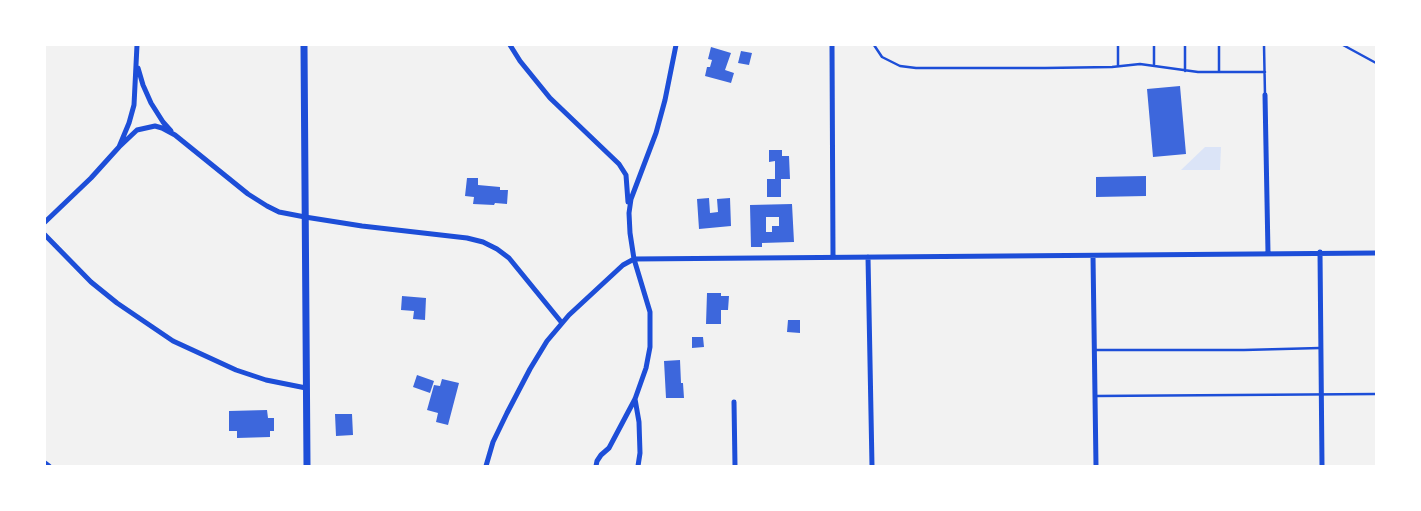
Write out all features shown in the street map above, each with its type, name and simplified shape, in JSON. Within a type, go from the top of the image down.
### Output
[{"type":"street","points":[[119,147],[134,105],[137,61],[136,45]]},
{"type":"street","points":[[304,45],[307,466]]},
{"type":"street","points":[[510,45],[520,61],[550,98],[619,164],[626,175],[630,233],[634,259],[645,292],[650,312],[651,327],[646,368],[635,399],[609,448],[601,455],[596,466]]},
{"type":"street","points":[[629,213],[631,199],[656,133],[676,45]]},
{"type":"street","points":[[832,45],[833,257]]},
{"type":"street","points":[[137,61],[143,86],[163,122],[175,135],[248,194],[267,206],[279,212],[305,217],[467,238],[483,242],[509,258],[562,323]]},
{"type":"street","points":[[1265,95],[1268,253]]},
{"type":"street","points":[[45,222],[137,130],[162,128],[175,135]]},
{"type":"street","points":[[45,235],[91,282],[117,303],[173,340],[236,370],[266,380],[306,388]]},
{"type":"street","points":[[1320,252],[1322,466]]},
{"type":"street","points":[[486,466],[493,442],[507,413],[547,341],[562,323],[623,265],[634,259],[1376,252]]},
{"type":"street","points":[[1093,256],[1096,466]]},
{"type":"street","points":[[868,257],[872,466]]},
{"type":"street","points":[[635,399],[639,422],[640,453],[638,466]]},
{"type":"street","points":[[734,402],[735,466]]},
{"type":"street","points":[[45,463],[49,466]]},
{"type":"lane","points":[[874,45],[882,57],[900,66],[988,68],[1140,64],[1185,71],[1265,72]]},
{"type":"lane","points":[[1118,45],[1118,66]]},
{"type":"lane","points":[[1154,45],[1154,65]]},
{"type":"lane","points":[[1185,45],[1185,71]]},
{"type":"lane","points":[[1218,45],[1218,72]]},
{"type":"lane","points":[[1264,45],[1265,95]]},
{"type":"lane","points":[[1343,45],[1376,63]]},
{"type":"lane","points":[[1094,350],[1320,348]]},
{"type":"lane","points":[[1095,396],[1376,394]]},
{"type":"shaded area","points":[[1205,147],[1221,147],[1220,170],[1181,170]]},
{"type":"building","points":[[711,47],[731,53],[725,70],[734,73],[731,83],[705,76],[707,67],[710,67],[712,60],[708,59]]},
{"type":"building","points":[[741,51],[752,53],[749,65],[738,63]]},
{"type":"building","points":[[1180,86],[1186,154],[1153,157],[1147,89]]},
{"type":"building","points":[[769,150],[782,150],[782,156],[789,156],[790,179],[781,179],[781,197],[767,197],[767,179],[775,179],[775,161],[769,162]]},
{"type":"building","points":[[1146,176],[1146,196],[1096,197],[1096,177]]},
{"type":"building","points":[[467,178],[478,178],[478,185],[500,187],[500,190],[508,190],[507,204],[473,204],[474,197],[465,196]]},
{"type":"building","points":[[709,198],[710,213],[718,212],[717,199],[730,198],[731,226],[699,229],[697,199]]},
{"type":"building","points":[[792,204],[794,242],[762,243],[762,247],[751,247],[750,205]],"holes":[[[766,217],[779,217],[779,226],[772,226],[772,232],[766,232]]]},
{"type":"building","points":[[707,293],[721,293],[721,296],[729,296],[728,310],[721,310],[721,324],[706,324]]},
{"type":"building","points":[[402,296],[426,298],[425,320],[413,319],[414,311],[401,310]]},
{"type":"building","points":[[788,320],[800,320],[800,333],[787,332]]},
{"type":"building","points":[[692,337],[703,337],[704,347],[692,348]]},
{"type":"building","points":[[680,360],[684,398],[666,398],[664,361]]},
{"type":"building","points":[[417,375],[434,381],[430,393],[413,387]]},
{"type":"building","points":[[442,379],[459,383],[448,425],[436,422],[438,413],[427,410],[434,385],[440,386]]},
{"type":"building","points":[[267,410],[268,418],[274,418],[274,431],[270,431],[270,437],[237,438],[237,431],[229,431],[229,411]]},
{"type":"building","points":[[335,414],[352,414],[353,435],[336,436]]}]
